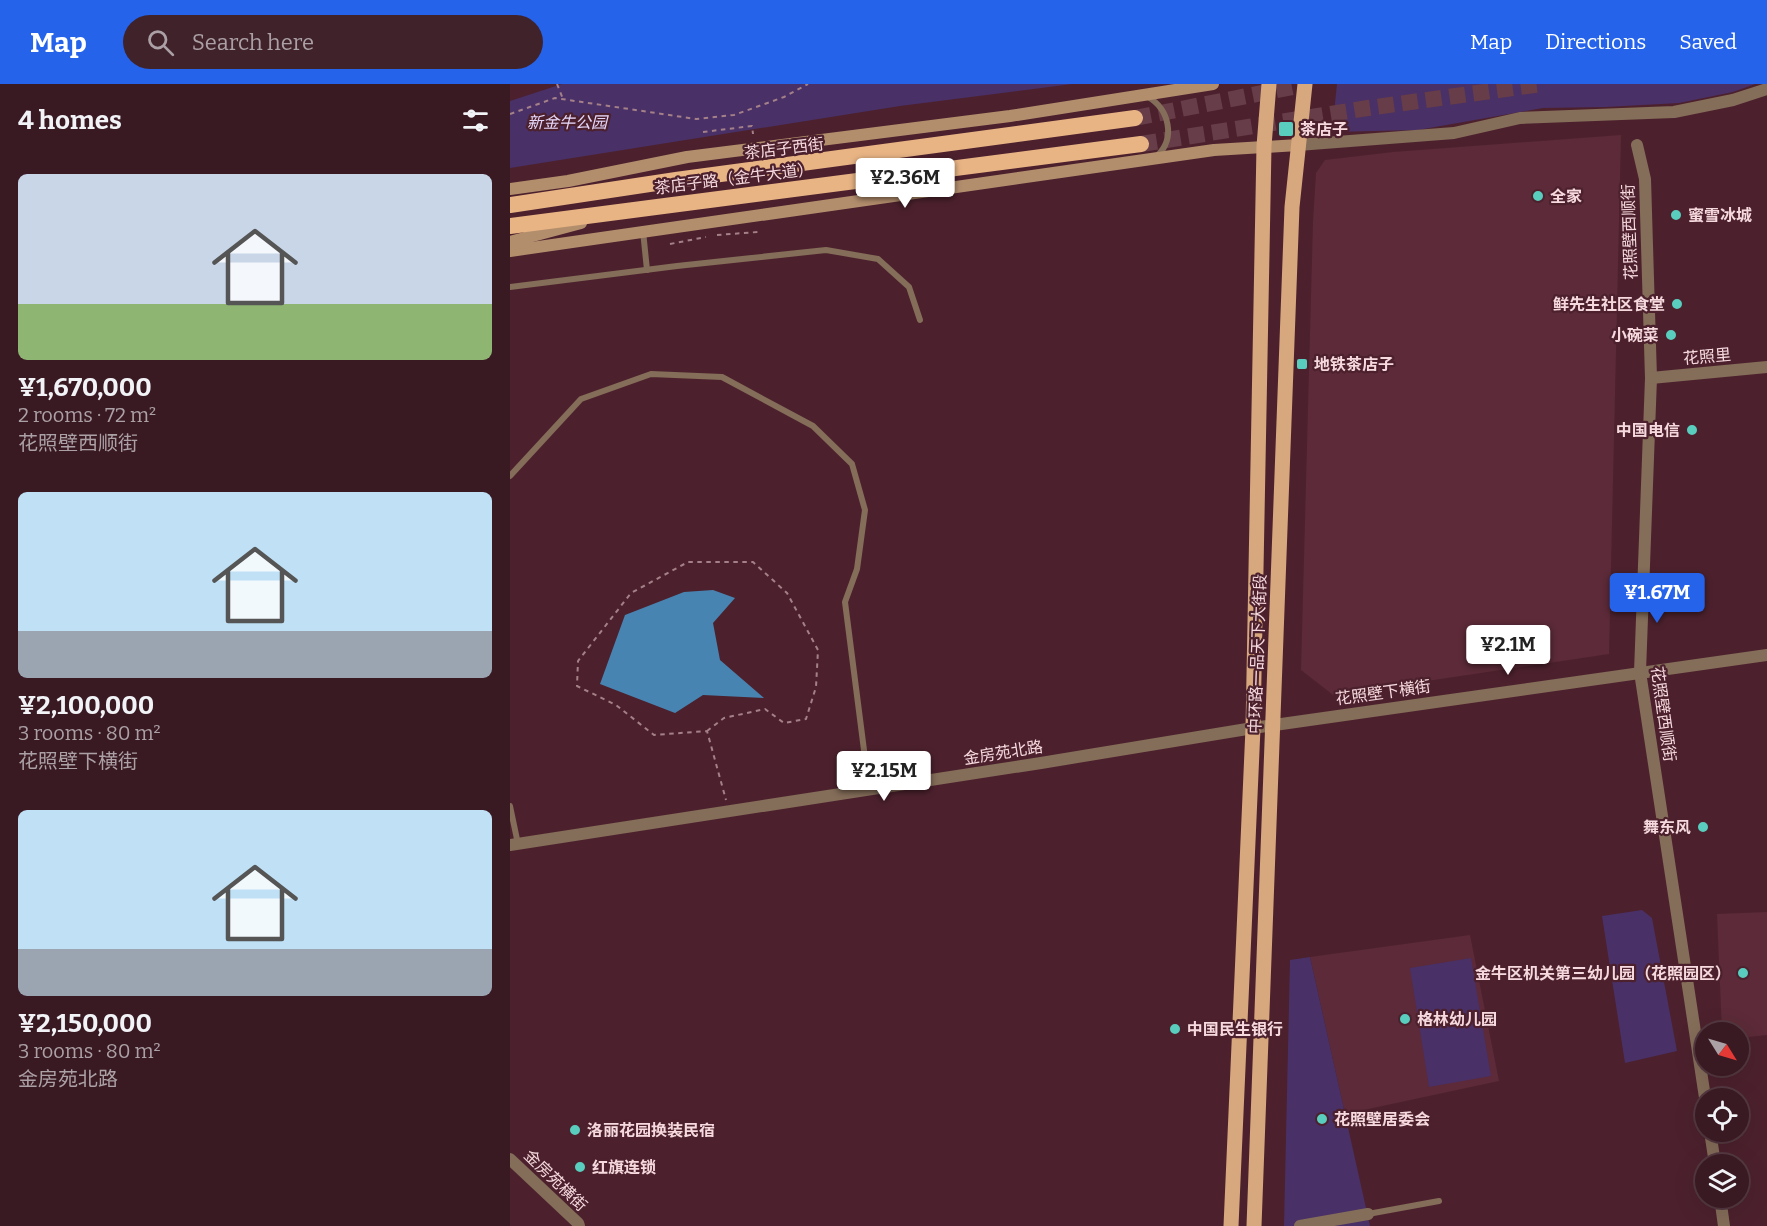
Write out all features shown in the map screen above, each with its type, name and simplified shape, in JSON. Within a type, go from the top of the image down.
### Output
[{"type":"highway","name":"茶店子西街","points":[[510,205],[676,180],[1135,118]]},
{"type":"highway","name":"茶店子路（金牛大道）","points":[[510,226],[1141,144]]},
{"type":"main road","points":[[510,189],[568,181],[687,157],[1010,116],[1213,84]]},
{"type":"main road","name":"中环路一品天下大街段","points":[[1231,1226],[1253,728],[1264,146],[1269,84]]},
{"type":"main road","name":"中环路一品天下大街段","points":[[1254,1226],[1292,207],[1305,84]]},
{"type":"main road","points":[[510,251],[1214,150],[1298,145]]},
{"type":"main road","points":[[510,242],[632,209]]},
{"type":"street","points":[[1298,145],[1454,133],[1528,117],[1674,112],[1733,100],[1767,89]]},
{"type":"street","name":"花照壁西顺街","points":[[1637,145],[1645,179],[1650,378],[1640,672],[1704,1088]]},
{"type":"street","name":"花照里","points":[[1650,378],[1767,367]]},
{"type":"street","name":"花照壁下横街","points":[[1253,728],[1767,655]]},
{"type":"street","name":"金房苑北路","points":[[514,844],[1253,728]]},
{"type":"street","name":"金房苑横街","points":[[510,1159],[579,1226]]},
{"type":"street","points":[[1722,1208],[1724,1226]]},
{"type":"street","points":[[1300,1226],[1368,1214]]},
{"type":"lane","points":[[1144,95],[1152,99],[1162,110],[1169,126],[1166,144],[1155,158]]},
{"type":"lane","points":[[643,231],[647,270]]},
{"type":"lane","points":[[510,287],[826,250],[878,259],[909,287],[920,320]]},
{"type":"lane","points":[[510,476],[581,399],[651,374],[722,377],[813,426],[852,464],[865,510],[857,569],[845,602],[870,789]]},
{"type":"lane","points":[[510,806],[514,844]]},
{"type":"lane","points":[[1368,1214],[1439,1201]]},
{"type":"path","points":[[557,84],[563,99]]},
{"type":"path","points":[[510,114],[555,98],[696,119],[734,115],[784,97],[808,84]]},
{"type":"path","points":[[703,132],[752,126],[753,134]]},
{"type":"path","points":[[670,243],[758,232]]},
{"type":"path","points":[[688,562],[753,562],[787,593],[818,650],[816,687],[807,719],[784,723],[765,709],[724,718],[707,731],[654,735],[616,705],[577,686],[578,661],[631,592],[688,562]]},
{"type":"path","points":[[707,731],[730,811]]},
{"type":"shaded area","points":[[1621,135],[1609,654],[1333,695],[1301,670],[1316,173],[1325,160],[1393,152]]},
{"type":"shaded area","name":"金牛区机关第三幼儿园（花照园区）","points":[[1767,912],[1767,1035],[1749,1037],[1749,1022],[1722,1022],[1717,914]]},
{"type":"shaded area","name":"格林幼儿园","points":[[1470,935],[1499,1081],[1345,1114],[1310,957]]},
{"type":"green space","name":"新金牛公园","points":[[562,84],[1072,84],[900,106],[510,168],[510,101]]},
{"type":"green space","points":[[1337,84],[1755,84],[1733,92],[1679,103],[1543,108],[1418,130],[1332,132]]},
{"type":"green space","points":[[1642,910],[1652,918],[1677,1051],[1625,1063],[1602,916]]},
{"type":"green space","points":[[1310,957],[1370,1226],[1284,1226],[1290,960]]},
{"type":"green space","points":[[1471,958],[1491,1076],[1429,1087],[1410,968]]},
{"type":"water","points":[[713,590],[735,598],[713,623],[720,660],[764,698],[703,695],[675,713],[600,684],[625,615],[684,592]]},
{"type":"tunnel","points":[[1135,118],[1308,84]]},
{"type":"tunnel","points":[[1141,144],[1368,108],[1542,84]]},
{"type":"place","name":"茶店子","points":[[1286,129]]},
{"type":"place","name":"全家","points":[[1538,196]]},
{"type":"place","name":"蜜雪冰城","points":[[1676,215]]},
{"type":"place","name":"鲜先生社区食堂","points":[[1677,304]]},
{"type":"place","name":"小碗菜","points":[[1671,335]]},
{"type":"place","name":"地铁茶店子","points":[[1302,364]]},
{"type":"place","name":"中国电信","points":[[1692,430]]},
{"type":"place","name":"舞东风","points":[[1703,827]]},
{"type":"place","name":"金牛区机关第三幼儿园（花照园区）","points":[[1743,973]]},
{"type":"place","name":"格林幼儿园","points":[[1405,1019]]},
{"type":"place","name":"中国民生银行","points":[[1175,1029]]},
{"type":"place","name":"花照壁居委会","points":[[1322,1119]]},
{"type":"place","name":"洛丽花园换装民宿","points":[[575,1130]]},
{"type":"place","name":"红旗连锁","points":[[580,1167]]}]
